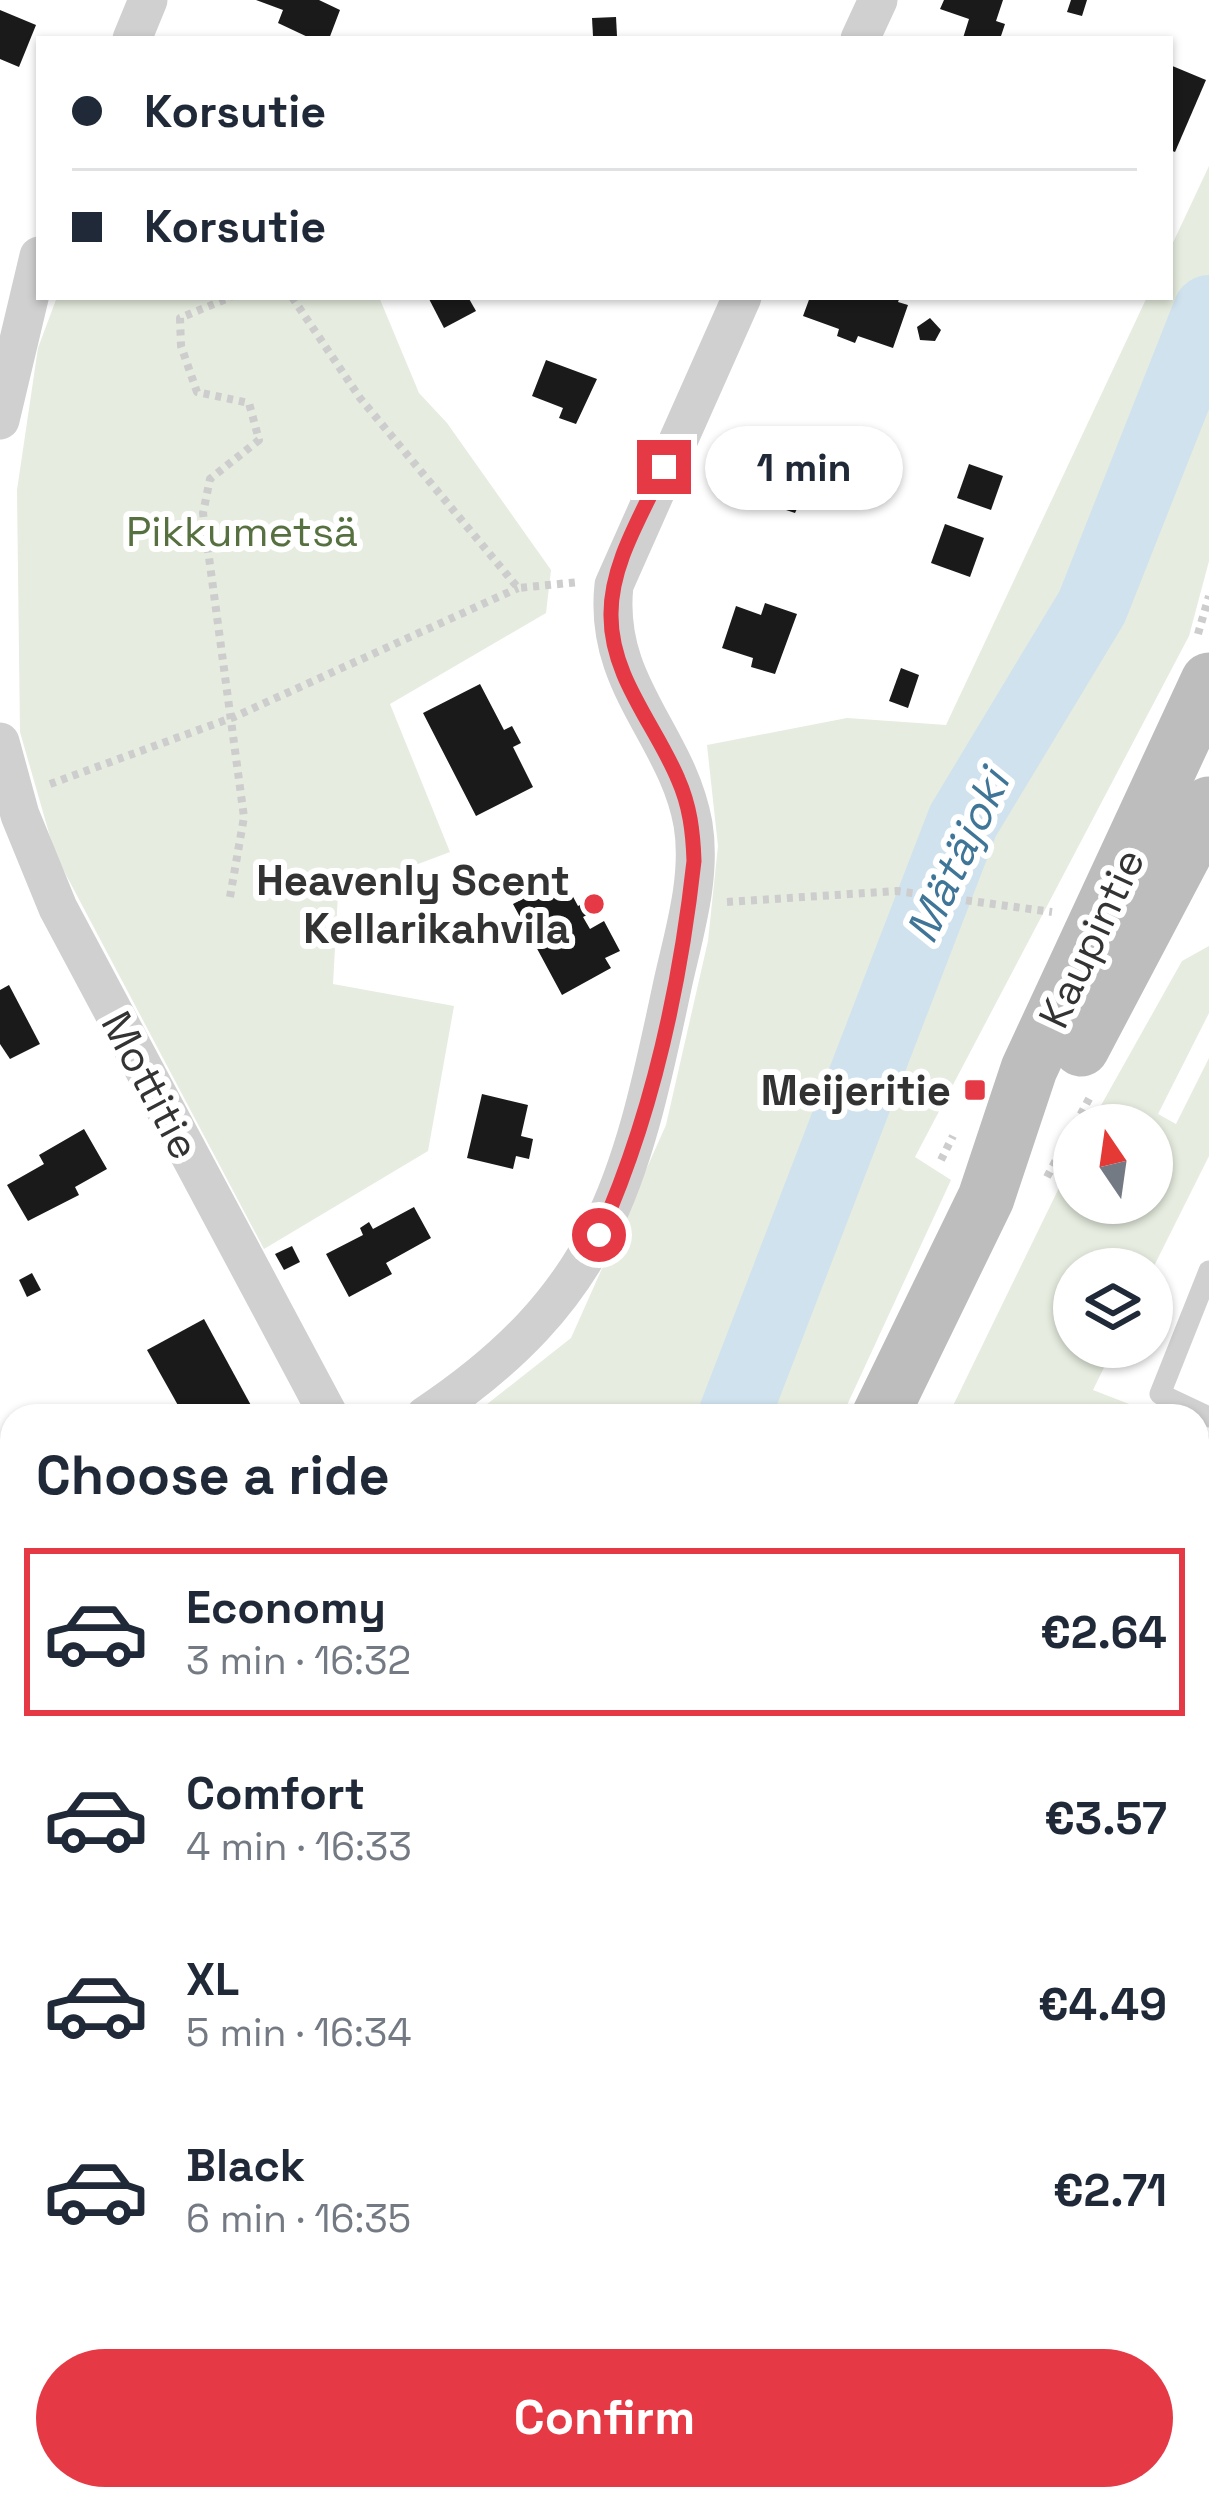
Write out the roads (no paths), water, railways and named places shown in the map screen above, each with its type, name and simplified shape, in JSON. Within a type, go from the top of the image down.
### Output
[{"type":"main road","name":"Kaupintie","points":[[1175,861],[1209,681]]},
{"type":"main road","name":"Kaupintie","points":[[886,1404],[986,1198],[1061,1085],[1175,861],[1209,805]]},
{"type":"street","points":[[133,36],[148,0]]},
{"type":"street","points":[[861,36],[878,0]]},
{"type":"street","points":[[0,420],[36,269]]},
{"type":"street","points":[[443,1404],[527,1338],[599,1235],[628,1169],[647,1105],[690,903],[693,824],[678,778],[634,697],[616,650],[610,617],[614,585],[741,300]]},
{"type":"street","name":"Mottitie","points":[[0,742],[15,796],[58,908],[323,1404]]},
{"type":"lane","points":[[1181,1404],[1160,1394],[1209,1270]]},
{"type":"waterway","name":"Mätäjoki","points":[[739,1404],[963,821],[1092,607],[1209,311]]},
{"type":"place","name":"Heavenly Scent Kellarikahvila","points":[[594,904]]},
{"type":"place","name":"Meijeritie","points":[[975,1090]]},
{"type":"park label","name":"Pikkumetsä","points":[[242,531]]}]
